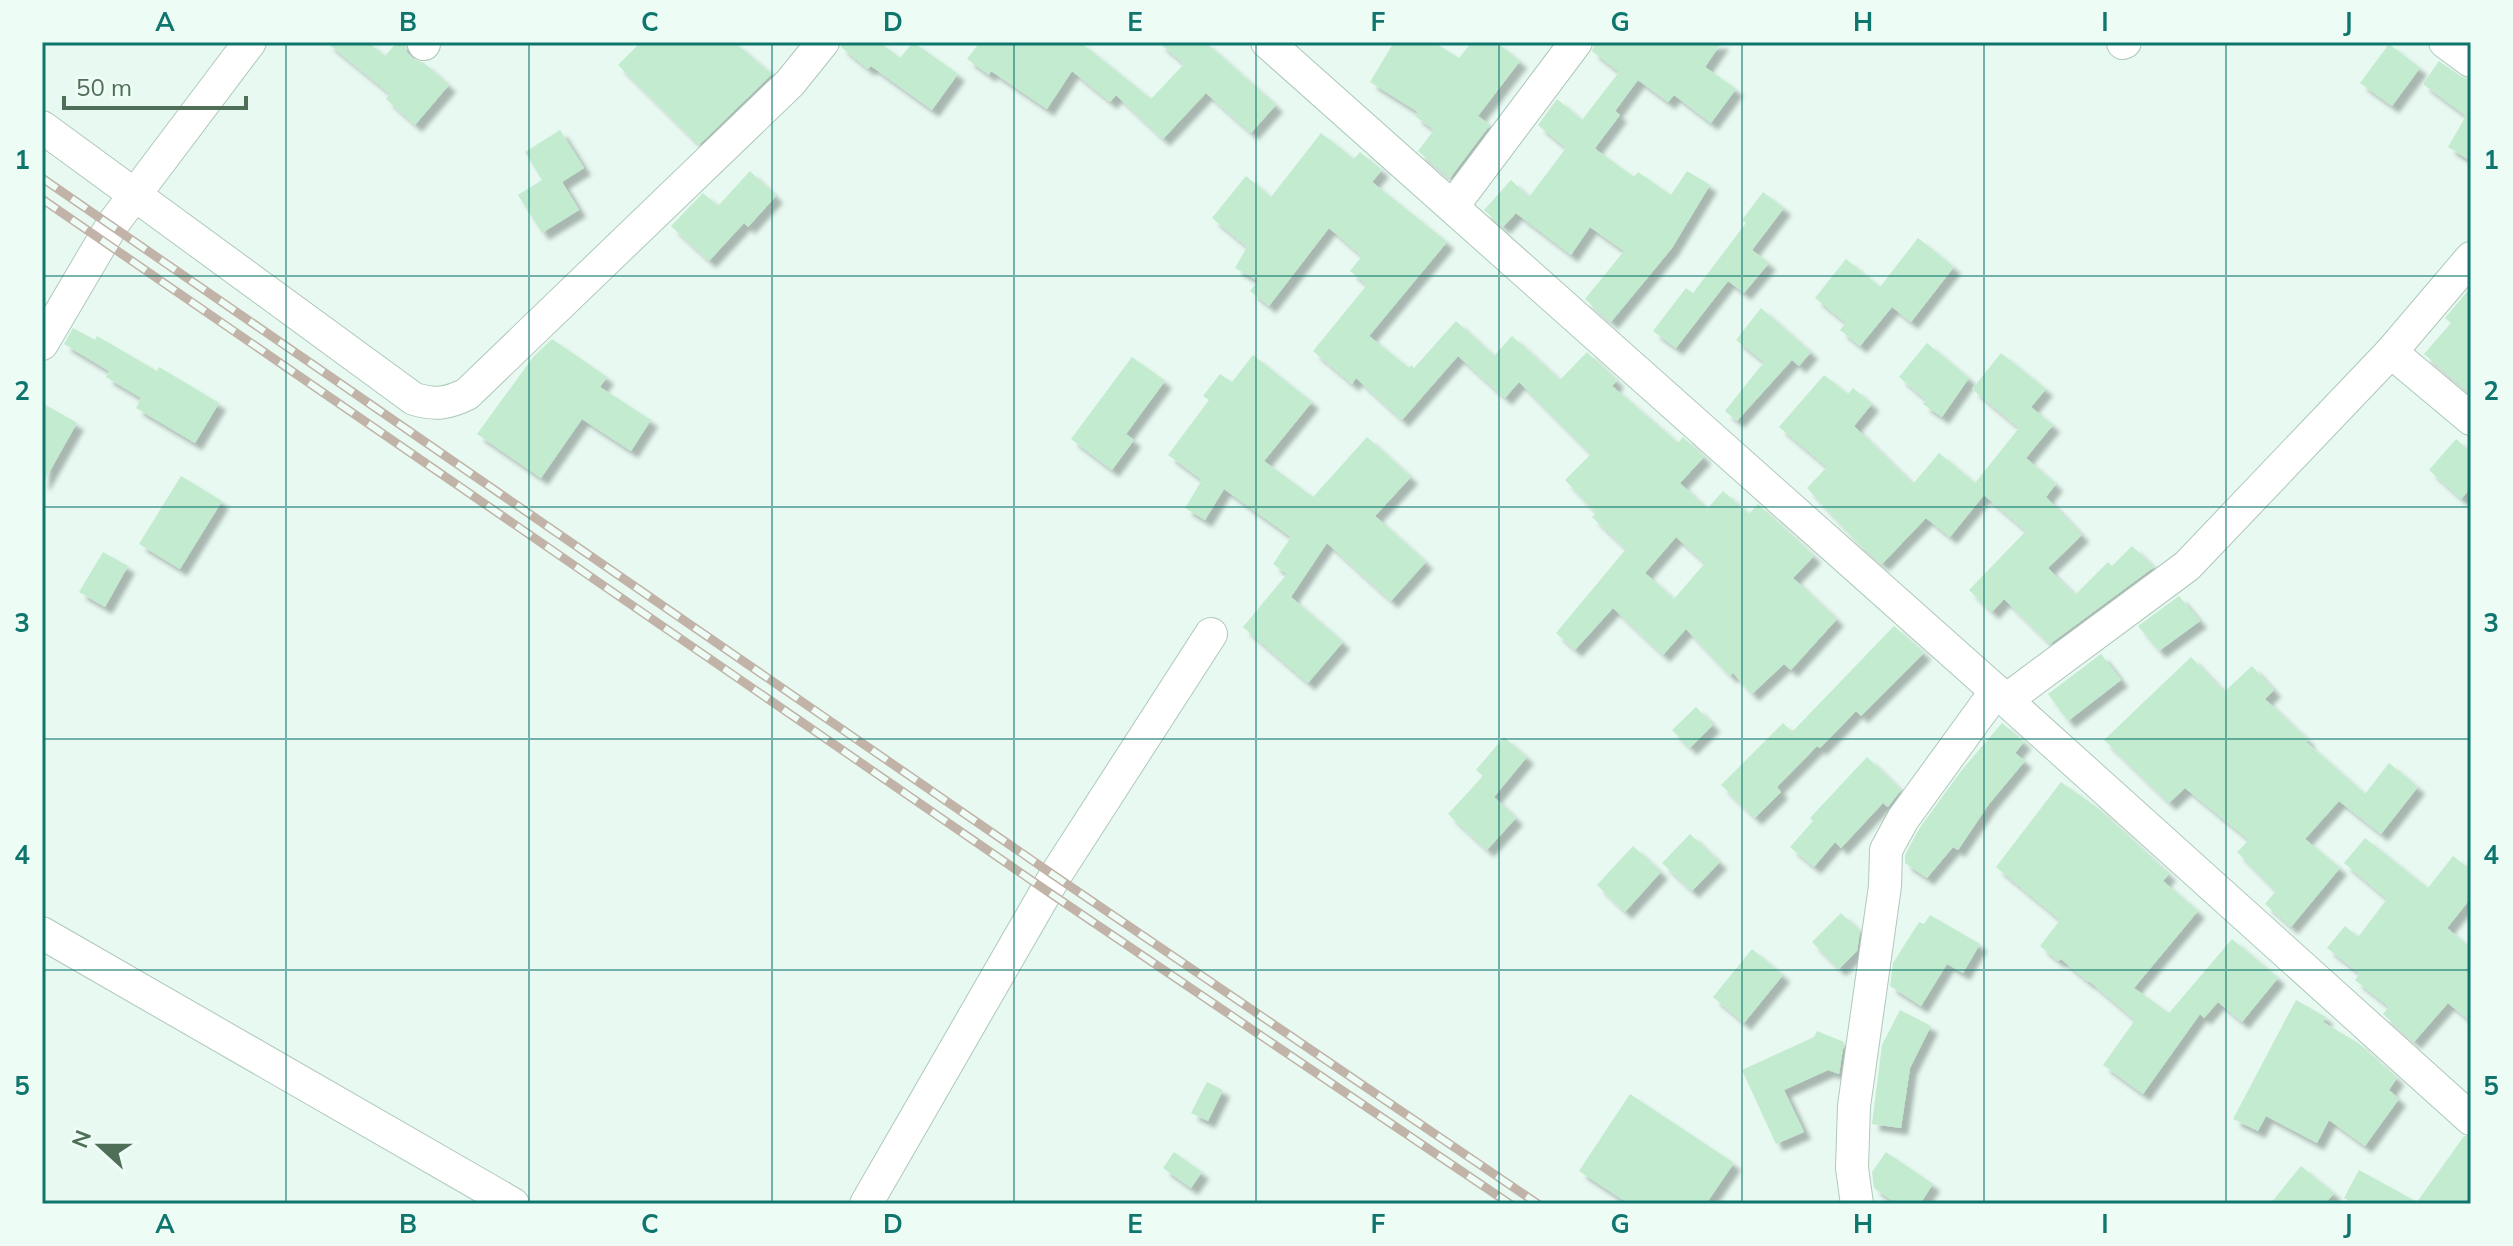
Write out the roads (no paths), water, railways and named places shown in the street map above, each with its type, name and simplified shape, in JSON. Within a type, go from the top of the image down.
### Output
[{"type":"street","points":[[42,344],[102,239],[250,42]]},
{"type":"street","points":[[42,127],[414,399],[434,404],[450,403],[467,394],[745,127],[790,83],[823,42]]},
{"type":"street","points":[[1267,42],[2001,695],[2471,1119]]},
{"type":"street","points":[[1453,206],[1576,42]]},
{"type":"street","points":[[2445,42],[2471,61]]},
{"type":"street","points":[[1857,1204],[1852,1168],[1854,1106],[1885,886],[1886,850],[1903,819],[2001,695],[2187,566],[2391,352],[2471,258]]},
{"type":"street","points":[[2391,352],[2471,419]]},
{"type":"street","points":[[866,1204],[1055,876],[1211,634]]},
{"type":"street","points":[[42,933],[513,1204]]},
{"type":"railway","points":[[42,178],[1055,876],[1538,1204]]},
{"type":"railway","points":[[42,199],[1047,891],[1510,1204]]}]
